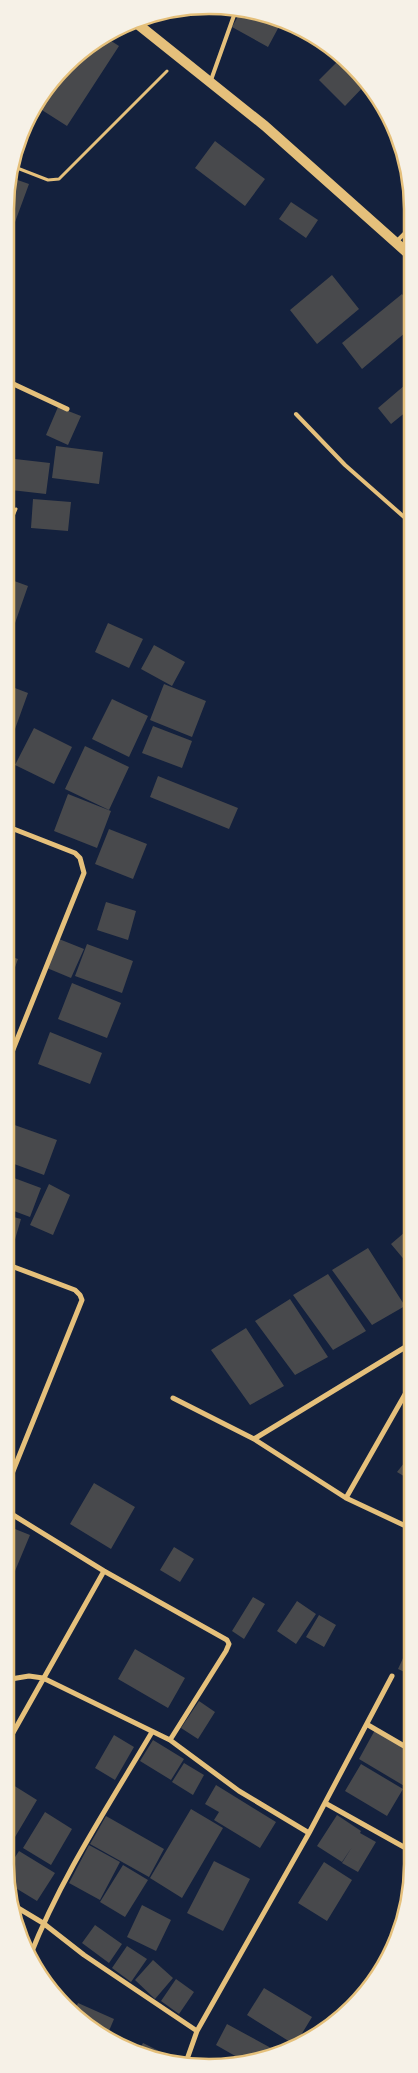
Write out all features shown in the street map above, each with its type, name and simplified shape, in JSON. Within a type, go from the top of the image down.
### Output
[{"type":"main road","points":[[141,26],[265,126],[404,248]]},
{"type":"street","points":[[14,385],[67,408]]},
{"type":"street","points":[[14,829],[75,853],[80,858],[84,873],[14,1046]]},
{"type":"street","points":[[14,1267],[75,1290],[82,1300],[14,1465]]},
{"type":"street","points":[[254,1439],[404,1347]]},
{"type":"street","points":[[346,1498],[404,1396]]},
{"type":"street","points":[[173,1398],[254,1439],[346,1498],[404,1525]]},
{"type":"street","points":[[14,1516],[104,1571],[224,1637],[229,1644],[170,1740]]},
{"type":"street","points":[[14,1731],[104,1571]]},
{"type":"street","points":[[14,1679],[30,1676],[43,1678],[170,1740],[239,1791],[309,1833]]},
{"type":"street","points":[[188,2058],[198,2031],[325,1804],[392,1676]]},
{"type":"street","points":[[368,1725],[404,1746]]},
{"type":"street","points":[[33,1948],[43,1923],[94,1830],[152,1732]]},
{"type":"street","points":[[325,1804],[404,1847]]},
{"type":"street","points":[[19,1909],[43,1923],[84,1954],[198,2031]]},
{"type":"lane","points":[[210,82],[234,15]]},
{"type":"lane","points":[[397,241],[404,234]]},
{"type":"lane","points":[[296,414],[345,464],[404,517]]},
{"type":"path","points":[[18,168],[48,180],[59,179],[180,58]]},
{"type":"path","points":[[14,514],[16,509]]},
{"type":"building","points":[[238,16],[260,20],[279,27],[268,47],[232,27]]},
{"type":"building","points":[[110,40],[119,46],[67,126],[41,109],[62,80],[80,62]]},
{"type":"building","points":[[337,62],[362,88],[345,106],[319,80]]},
{"type":"building","points":[[215,141],[265,179],[245,206],[195,168]]},
{"type":"building","points":[[16,179],[29,184],[14,225]]},
{"type":"building","points":[[291,202],[318,220],[306,238],[279,219]]},
{"type":"building","points":[[332,275],[359,309],[317,344],[290,310]]},
{"type":"building","points":[[402,294],[404,297],[404,334],[362,369],[342,343]]},
{"type":"building","points":[[404,386],[404,413],[391,424],[378,408]]},
{"type":"building","points":[[58,407],[81,416],[68,445],[46,435]]},
{"type":"building","points":[[56,446],[103,452],[99,484],[52,478]]},
{"type":"building","points":[[15,459],[50,463],[46,494],[14,490]]},
{"type":"building","points":[[33,499],[71,502],[68,531],[31,528]]},
{"type":"building","points":[[14,581],[28,586],[14,626]]},
{"type":"building","points":[[108,623],[143,639],[129,668],[95,652]]},
{"type":"building","points":[[154,645],[185,662],[172,686],[141,669]]},
{"type":"building","points":[[164,684],[206,701],[192,737],[150,720]]},
{"type":"building","points":[[14,688],[28,693],[14,729]]},
{"type":"building","points":[[112,699],[148,716],[129,757],[92,739]]},
{"type":"building","points":[[153,726],[192,741],[182,768],[142,753]]},
{"type":"building","points":[[34,728],[72,747],[54,784],[15,765]]},
{"type":"building","points":[[85,746],[129,767],[109,810],[65,789]]},
{"type":"building","points":[[158,776],[238,808],[229,829],[150,797]]},
{"type":"building","points":[[68,794],[111,811],[97,848],[54,831]]},
{"type":"building","points":[[109,829],[147,844],[133,879],[95,864]]},
{"type":"building","points":[[106,902],[136,911],[128,940],[97,930]]},
{"type":"building","points":[[59,939],[84,949],[71,978],[47,968]]},
{"type":"building","points":[[87,944],[133,961],[122,993],[75,976]]},
{"type":"building","points":[[14,958],[18,959],[14,970]]},
{"type":"building","points":[[72,983],[121,1003],[107,1038],[58,1019]]},
{"type":"building","points":[[50,1032],[102,1053],[90,1084],[38,1064]]},
{"type":"building","points":[[14,1125],[57,1140],[44,1175],[14,1164]]},
{"type":"building","points":[[14,1178],[41,1188],[30,1217],[14,1211]]},
{"type":"building","points":[[49,1184],[70,1195],[53,1235],[30,1225]]},
{"type":"building","points":[[14,1217],[21,1219],[14,1243]]},
{"type":"building","points":[[404,1233],[404,1259],[391,1244]]},
{"type":"building","points":[[368,1248],[404,1307],[372,1325],[332,1270]]},
{"type":"building","points":[[328,1274],[366,1331],[333,1350],[293,1295]]},
{"type":"building","points":[[290,1299],[328,1357],[295,1375],[255,1321]]},
{"type":"building","points":[[246,1328],[284,1386],[250,1405],[211,1350]]},
{"type":"building","points":[[404,1463],[404,1476],[397,1472]]},
{"type":"building","points":[[94,1483],[135,1507],[111,1549],[70,1524]]},
{"type":"building","points":[[14,1529],[30,1535],[14,1573]]},
{"type":"building","points":[[174,1547],[194,1559],[180,1582],[160,1570]]},
{"type":"building","points":[[253,1597],[265,1604],[244,1639],[232,1631]]},
{"type":"building","points":[[297,1601],[316,1614],[296,1644],[277,1631]]},
{"type":"building","points":[[319,1615],[336,1625],[324,1647],[306,1637]]},
{"type":"building","points":[[135,1649],[185,1678],[168,1708],[118,1679]]},
{"type":"building","points":[[404,1656],[404,1672],[398,1669]]},
{"type":"building","points":[[199,1701],[215,1712],[198,1739],[181,1728]]},
{"type":"building","points":[[375,1730],[404,1748],[404,1786],[359,1759]]},
{"type":"building","points":[[114,1735],[134,1747],[115,1780],[95,1768]]},
{"type":"building","points":[[153,1740],[184,1759],[171,1780],[140,1761]]},
{"type":"building","points":[[184,1763],[204,1775],[193,1795],[172,1782]]},
{"type":"building","points":[[361,1764],[403,1789],[387,1816],[345,1791]]},
{"type":"building","points":[[216,1785],[276,1822],[260,1848],[214,1820],[219,1812],[205,1804]]},
{"type":"building","points":[[14,1786],[37,1800],[14,1836]]},
{"type":"building","points":[[191,1809],[223,1828],[182,1898],[150,1878]]},
{"type":"building","points":[[45,1812],[72,1829],[51,1865],[23,1848]]},
{"type":"building","points":[[337,1815],[361,1831],[360,1833],[376,1842],[358,1872],[342,1863],[352,1847],[342,1862],[317,1846]]},
{"type":"building","points":[[106,1816],[164,1849],[149,1877],[90,1844]]},
{"type":"building","points":[[89,1845],[120,1862],[100,1900],[69,1883]]},
{"type":"building","points":[[19,1851],[55,1873],[37,1901],[15,1888],[14,1859]]},
{"type":"building","points":[[214,1861],[250,1879],[223,1931],[187,1913]]},
{"type":"building","points":[[324,1862],[352,1880],[327,1921],[298,1903]]},
{"type":"building","points":[[123,1865],[148,1880],[125,1917],[100,1902]]},
{"type":"building","points":[[142,1905],[171,1920],[156,1951],[127,1937]]},
{"type":"building","points":[[95,1925],[122,1944],[109,1963],[82,1943]]},
{"type":"building","points":[[127,1946],[147,1959],[131,1982],[112,1968]]},
{"type":"building","points":[[153,1960],[173,1978],[155,1999],[135,1980]]},
{"type":"building","points":[[176,1979],[194,1992],[179,2014],[161,2001]]},
{"type":"building","points":[[264,1988],[312,2017],[300,2036],[289,2042],[247,2015]]},
{"type":"building","points":[[78,2003],[114,2019],[109,2031],[90,2019],[76,2007]]},
{"type":"building","points":[[227,2024],[271,2048],[260,2053],[237,2057],[216,2045]]},
{"type":"building","points":[[143,2043],[165,2054],[158,2053],[141,2047]]}]
